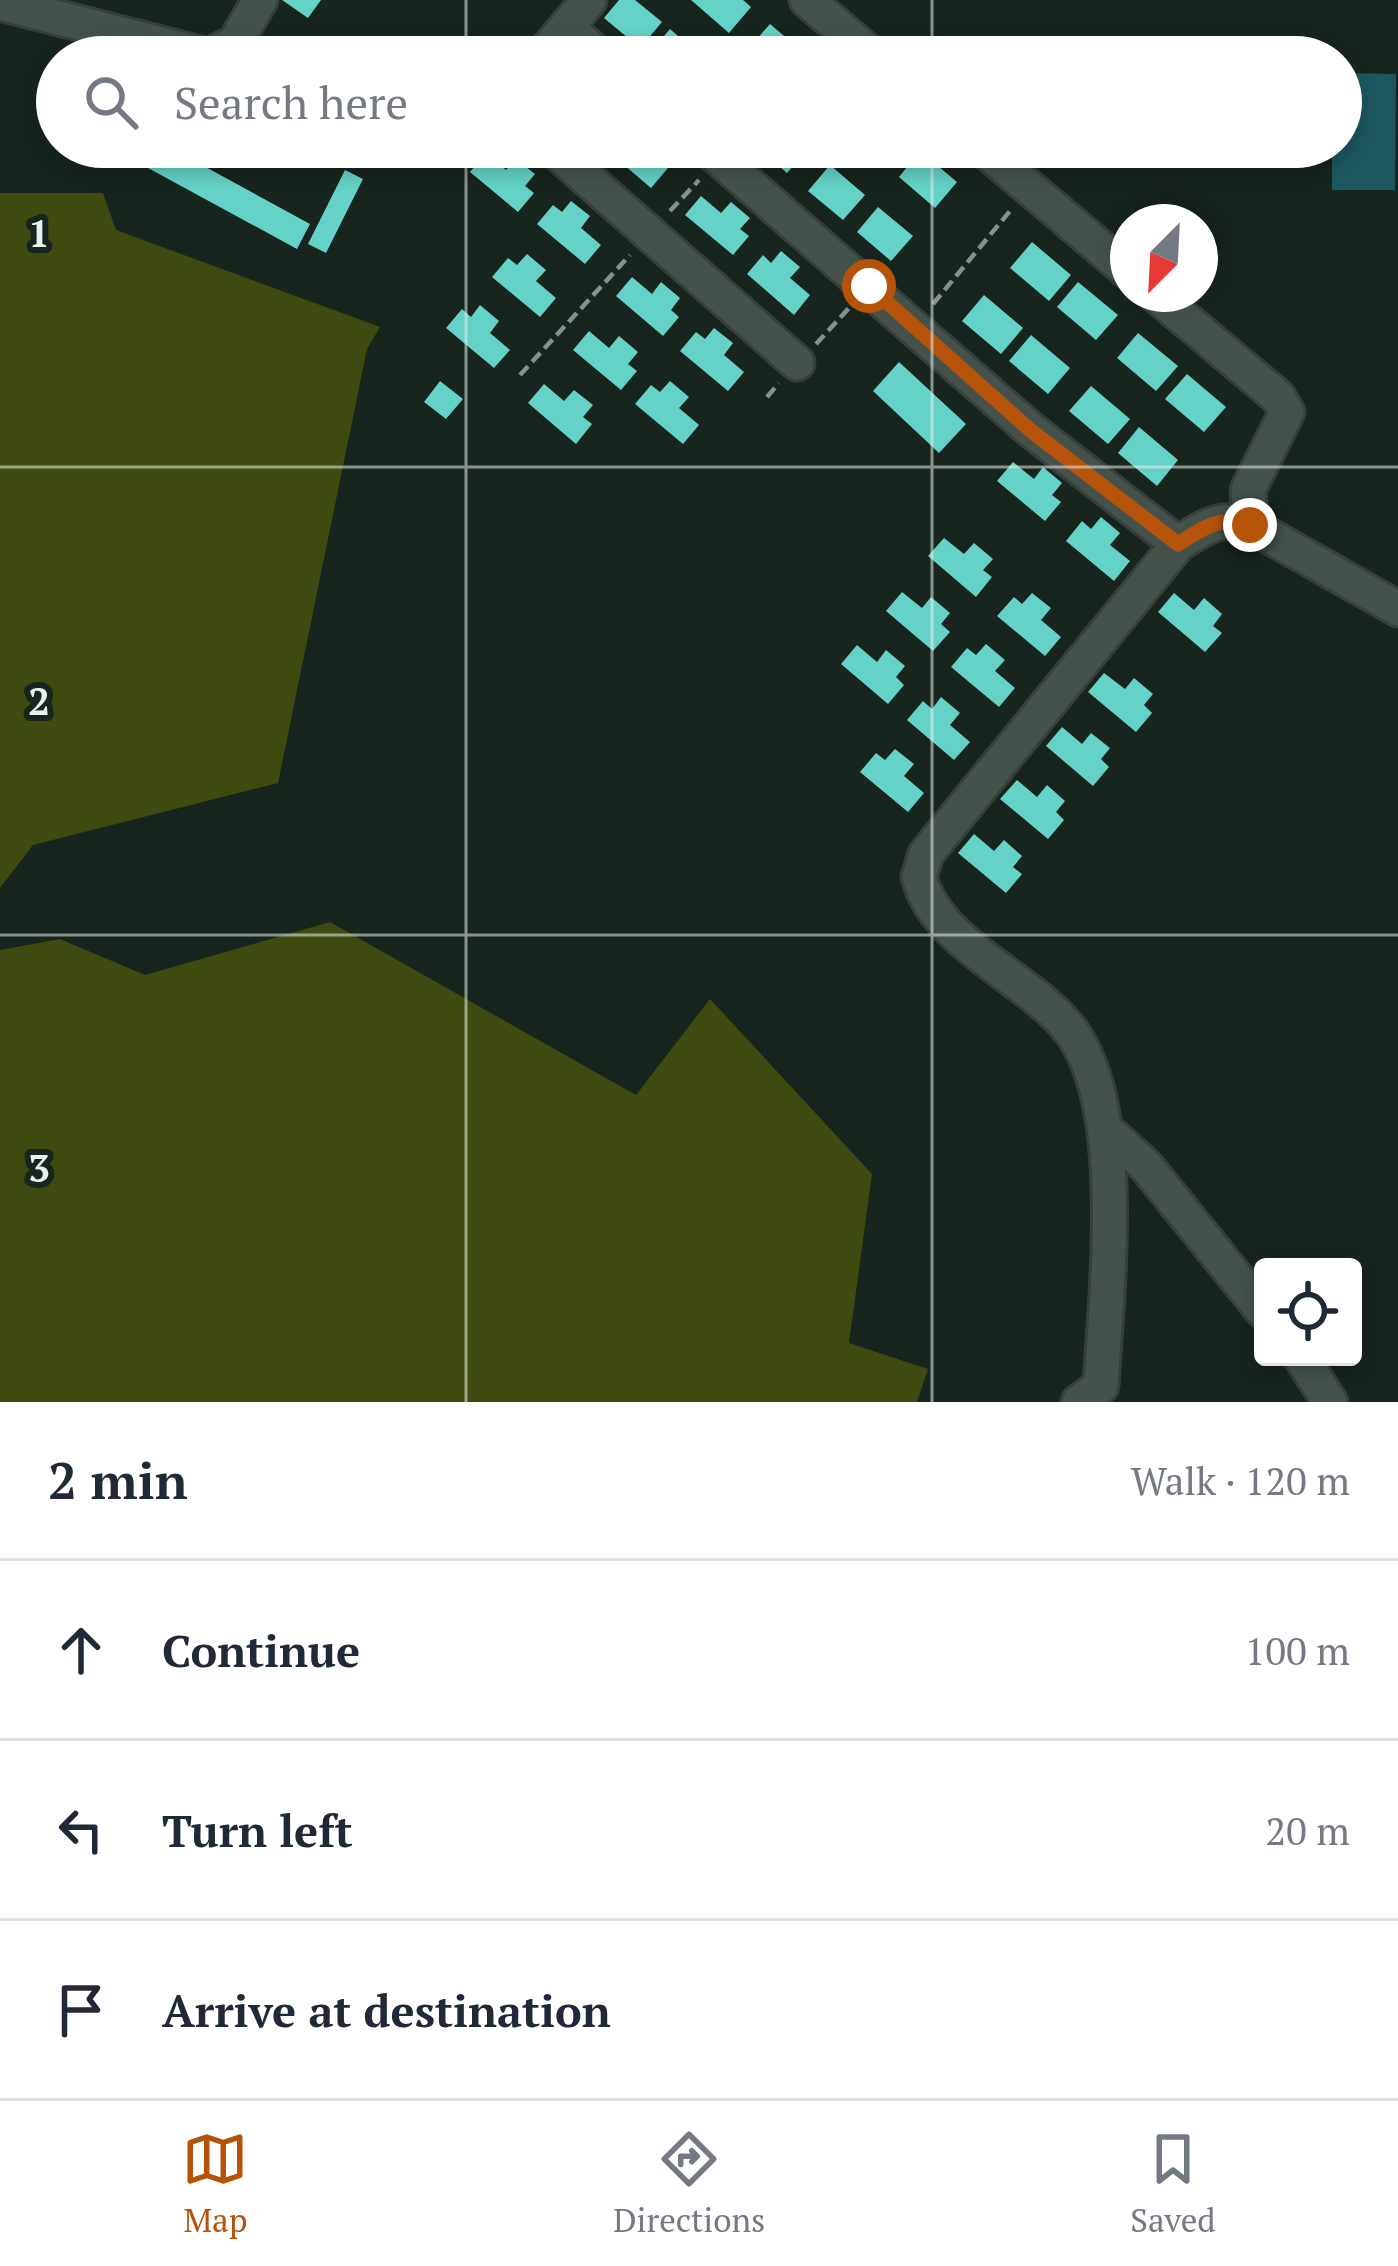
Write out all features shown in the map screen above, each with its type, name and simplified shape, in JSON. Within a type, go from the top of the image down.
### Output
[{"type":"street","points":[[239,36],[260,0]]},
{"type":"street","points":[[558,36],[589,0]]},
{"type":"street","points":[[807,0],[849,36]]},
{"type":"street","points":[[0,3],[130,36]]},
{"type":"street","points":[[566,27],[576,36]]},
{"type":"street","points":[[575,168],[797,364]]},
{"type":"street","points":[[731,168],[1030,430],[1178,544]]},
{"type":"street","points":[[1006,168],[1110,256]]},
{"type":"street","points":[[1177,312],[1278,397],[1287,412],[1248,490],[1250,525]]},
{"type":"street","points":[[1079,1402],[1101,1385],[1110,1230],[1106,1130],[1085,1059],[1068,1026],[937,915],[919,877],[926,854],[1178,544],[1210,523],[1232,519],[1250,525],[1398,609]]},
{"type":"street","points":[[1106,1130],[1146,1166],[1254,1300]]},
{"type":"street","points":[[1306,1366],[1330,1402]]},
{"type":"path","points":[[520,375],[650,233],[701,168]]},
{"type":"path","points":[[914,327],[1029,188]]},
{"type":"green space","points":[[0,193],[103,193],[116,230],[380,327],[367,349],[278,783],[33,845],[0,888]]},
{"type":"green space","points":[[330,922],[636,1095],[710,999],[872,1174],[849,1343],[928,1369],[917,1402],[0,1402],[0,950],[60,939],[145,975]]},
{"type":"water","points":[[1362,73],[1396,74],[1395,190],[1332,190],[1332,168],[1362,168]]},
{"type":"building","points":[[282,0],[321,0],[308,18]]},
{"type":"building","points":[[619,0],[635,0],[662,22],[650,36],[626,36],[604,18]]},
{"type":"building","points":[[691,0],[743,0],[751,7],[729,33]]},
{"type":"building","points":[[770,24],[784,36],[759,36]]},
{"type":"building","points":[[148,168],[207,168],[310,224],[297,249]]},
{"type":"building","points":[[473,168],[527,168],[535,174],[525,186],[534,193],[518,212],[470,172]]},
{"type":"building","points":[[628,168],[668,168],[651,188]]},
{"type":"building","points":[[827,168],[834,168],[865,195],[843,220],[808,191]]},
{"type":"building","points":[[906,168],[940,168],[957,182],[935,208],[899,177]]},
{"type":"building","points":[[345,170],[363,179],[326,253],[308,244]]},
{"type":"building","points":[[701,196],[721,213],[731,202],[750,218],[740,229],[749,236],[733,255],[685,215]]},
{"type":"building","points":[[571,201],[590,216],[581,228],[601,245],[585,264],[537,224],[553,205],[562,212]]},
{"type":"building","points":[[878,207],[913,236],[891,261],[857,232]]},
{"type":"building","points":[[1032,242],[1071,275],[1049,301],[1010,268]]},
{"type":"building","points":[[781,251],[800,267],[790,278],[810,295],[794,315],[747,274],[763,255],[771,263]]},
{"type":"building","points":[[527,254],[546,270],[536,281],[556,298],[540,317],[492,277],[508,258],[517,265]]},
{"type":"building","points":[[632,277],[652,294],[661,282],[680,298],[671,310],[679,317],[663,336],[616,296]]},
{"type":"building","points":[[1078,282],[1118,315],[1096,340],[1057,307]]},
{"type":"building","points":[[984,295],[1023,328],[1001,354],[962,321]]},
{"type":"building","points":[[480,305],[499,321],[490,333],[510,350],[494,368],[446,328],[462,309],[471,317]]},
{"type":"building","points":[[714,328],[733,343],[724,355],[744,372],[728,391],[680,351],[696,332],[705,339]]},
{"type":"building","points":[[589,331],[609,348],[619,336],[638,352],[628,364],[637,371],[621,390],[573,350]]},
{"type":"building","points":[[1138,333],[1178,366],[1156,391],[1117,358]]},
{"type":"building","points":[[1031,335],[1070,368],[1048,394],[1009,361]]},
{"type":"building","points":[[899,362],[966,424],[939,453],[873,391]]},
{"type":"building","points":[[1187,374],[1226,407],[1204,432],[1165,399]]},
{"type":"building","points":[[440,381],[463,399],[446,419],[424,402]]},
{"type":"building","points":[[670,381],[689,397],[679,408],[699,425],[683,444],[635,404],[651,385],[660,392]]},
{"type":"building","points":[[544,384],[564,401],[574,390],[593,405],[583,417],[592,424],[576,444],[528,403]]},
{"type":"building","points":[[1091,386],[1130,419],[1108,444],[1069,411]]},
{"type":"building","points":[[1139,427],[1178,460],[1157,486],[1118,453]]},
{"type":"building","points":[[1013,462],[1034,479],[1043,467],[1062,483],[1052,495],[1061,502],[1045,521],[997,481]]},
{"type":"building","points":[[1101,517],[1120,533],[1110,545],[1130,561],[1114,581],[1066,541],[1082,521],[1091,529]]},
{"type":"building","points":[[944,538],[964,554],[974,543],[993,559],[983,570],[992,577],[976,597],[928,556]]},
{"type":"building","points":[[902,592],[922,608],[931,597],[950,613],[941,624],[950,632],[933,651],[886,611]]},
{"type":"building","points":[[1032,593],[1051,608],[1041,620],[1061,637],[1045,656],[997,616],[1014,597],[1022,604]]},
{"type":"building","points":[[1174,593],[1194,610],[1204,598],[1222,614],[1213,626],[1222,633],[1205,652],[1158,612]]},
{"type":"building","points":[[986,644],[1005,660],[995,671],[1015,688],[999,707],[951,667],[967,648],[976,655]]},
{"type":"building","points":[[857,645],[877,662],[886,650],[905,666],[896,677],[904,685],[888,704],[841,664]]},
{"type":"building","points":[[1104,673],[1125,689],[1134,678],[1153,694],[1144,705],[1152,713],[1136,732],[1088,692]]},
{"type":"building","points":[[941,697],[960,713],[950,725],[970,742],[954,760],[907,720],[923,701],[932,709]]},
{"type":"building","points":[[1062,727],[1082,744],[1091,733],[1110,748],[1101,759],[1109,767],[1093,786],[1046,746]]},
{"type":"building","points":[[895,749],[914,764],[904,776],[924,793],[908,812],[860,772],[876,753],[885,760]]},
{"type":"building","points":[[1017,780],[1037,797],[1047,785],[1065,801],[1056,812],[1064,820],[1048,839],[1000,799]]},
{"type":"building","points":[[974,834],[994,851],[1004,840],[1022,856],[1013,867],[1022,874],[1006,893],[958,853]]},
{"type":"route","points":[[869,286],[1030,430],[1178,544],[1210,523],[1232,519],[1250,525]]}]
